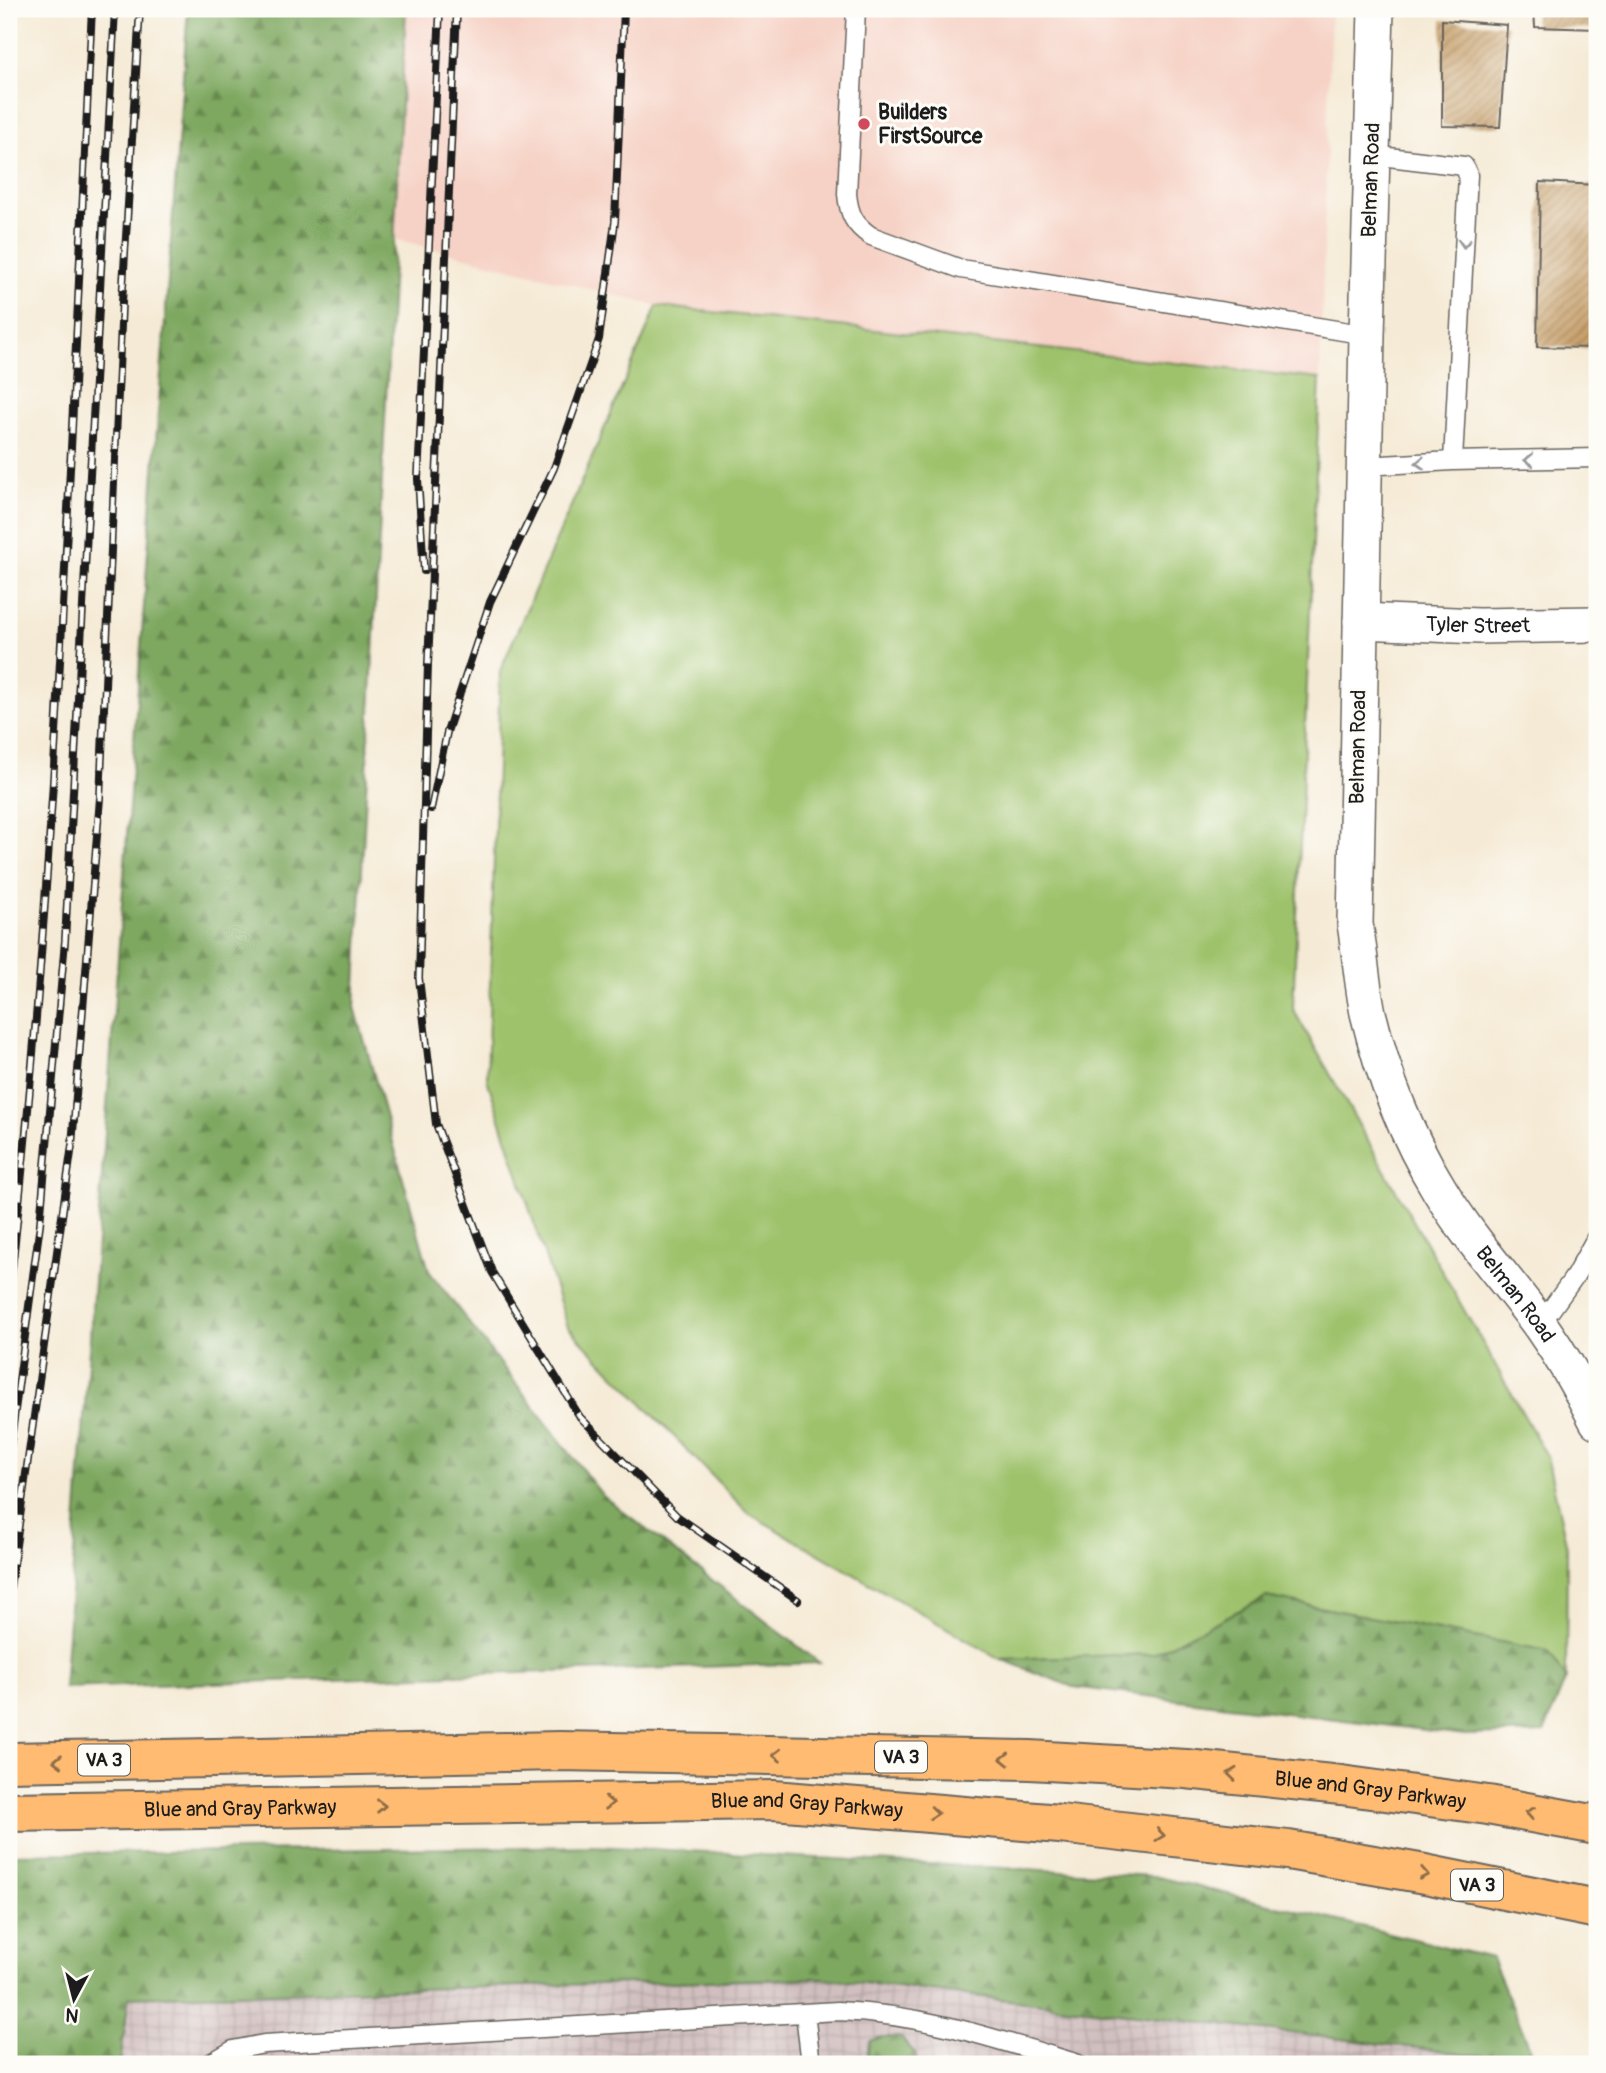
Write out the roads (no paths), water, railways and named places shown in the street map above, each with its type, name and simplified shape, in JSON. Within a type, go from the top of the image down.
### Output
[{"type":"highway","name":"Blue and Gray Parkway","points":[[9,1762],[559,1751],[1030,1760],[1186,1769],[1341,1785],[1488,1805],[1597,1825]]},
{"type":"highway","name":"Blue and Gray Parkway","points":[[9,1812],[774,1800],[1060,1824],[1288,1850],[1425,1874],[1597,1909]]},
{"type":"street","name":"Belman Road","points":[[1376,9],[1360,621],[1356,923],[1368,1011],[1388,1082],[1416,1149],[1440,1192],[1540,1325],[1574,1376],[1597,1421]]},
{"type":"street","name":"Tyler Street","points":[[1360,621],[1479,626],[1597,624]]},
{"type":"lane","points":[[856,9],[847,194],[849,213],[859,228],[872,236],[961,269],[1367,335]]},
{"type":"lane","points":[[1372,155],[1464,166],[1468,175],[1453,461]]},
{"type":"lane","points":[[1364,466],[1597,458]]},
{"type":"lane","points":[[1540,1325],[1575,1276],[1597,1236]]},
{"type":"lane","points":[[209,2064],[233,2050],[264,2044],[805,2013],[877,2012],[968,2030],[1078,2064]]},
{"type":"lane","points":[[805,2013],[811,2064]]},
{"type":"railway","points":[[9,1295],[26,1135],[51,814],[92,9]]},
{"type":"railway","points":[[9,1455],[40,1224],[65,941],[115,9]]},
{"type":"railway","points":[[9,1595],[72,1145],[100,798],[122,302],[140,9]]},
{"type":"railway","points":[[424,571],[418,479],[440,9]]},
{"type":"railway","points":[[457,9],[428,664],[419,978],[436,1124],[492,1272],[580,1417],[677,1516],[798,1600]]},
{"type":"railway","points":[[431,809],[447,732],[490,602],[554,468],[599,339],[615,222],[624,9]]},
{"type":"place","name":"Builders FirstSource","points":[[864,124]]}]
